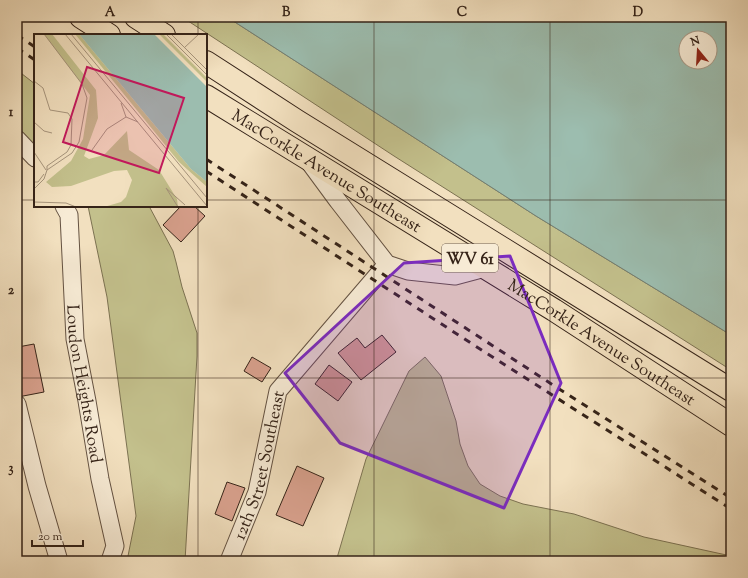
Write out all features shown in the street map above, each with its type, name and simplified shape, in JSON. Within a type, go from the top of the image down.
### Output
[{"type":"main road","points":[[81,17],[107,34]]},
{"type":"main road","points":[[136,17],[162,34]]},
{"type":"main road","name":"MacCorkle Avenue Southeast","points":[[207,63],[297,121],[731,390]]},
{"type":"main road","name":"MacCorkle Avenue Southeast","points":[[207,97],[560,314],[731,425]]},
{"type":"street","points":[[17,139],[34,157]]},
{"type":"street","points":[[306,158],[387,264],[408,271],[455,276],[485,268]]},
{"type":"street","name":"Loudon Heights Road","points":[[65,207],[69,215],[75,339],[100,479],[115,546],[110,561]]},
{"type":"street","name":"12th Street Southeast","points":[[229,561],[257,492],[278,391],[387,264]]},
{"type":"street","points":[[17,404],[37,486],[58,561]]},
{"type":"highlighted area","points":[[510,256],[561,383],[504,508],[340,443],[285,373],[404,263]]},
{"type":"shaded area","points":[[182,17],[227,17],[536,216],[731,335],[731,370],[394,156]]},
{"type":"shaded area","points":[[227,17],[731,17],[731,335],[536,216]]},
{"type":"shaded area","points":[[17,70],[34,83],[34,148],[17,135]]},
{"type":"shaded area","points":[[88,207],[150,207],[173,251],[182,287],[197,333],[197,356],[185,561],[127,561],[136,516],[107,297]]},
{"type":"shaded area","points":[[425,357],[441,376],[456,421],[460,444],[468,466],[480,484],[500,496],[523,504],[574,514],[644,537],[731,556],[731,561],[334,561],[337,558],[366,459],[409,371]]},
{"type":"building","points":[[180,207],[195,207],[205,216],[181,242],[163,225]]},
{"type":"building","points":[[382,335],[396,352],[361,380],[338,353],[357,338],[365,348]]},
{"type":"building","points":[[17,340],[18,347],[34,344],[44,392],[18,397]]},
{"type":"building","points":[[252,357],[271,368],[262,382],[244,371]]},
{"type":"building","points":[[329,365],[352,382],[338,401],[315,384]]},
{"type":"building","points":[[297,466],[324,478],[303,526],[276,515]]},
{"type":"building","points":[[227,482],[245,488],[232,521],[215,514]]},
{"type":"railway","points":[[17,35],[34,46]]},
{"type":"railway","points":[[17,48],[34,59]]},
{"type":"railway","points":[[207,160],[553,385],[731,498]]},
{"type":"railway","points":[[207,172],[480,349],[731,509]]}]
